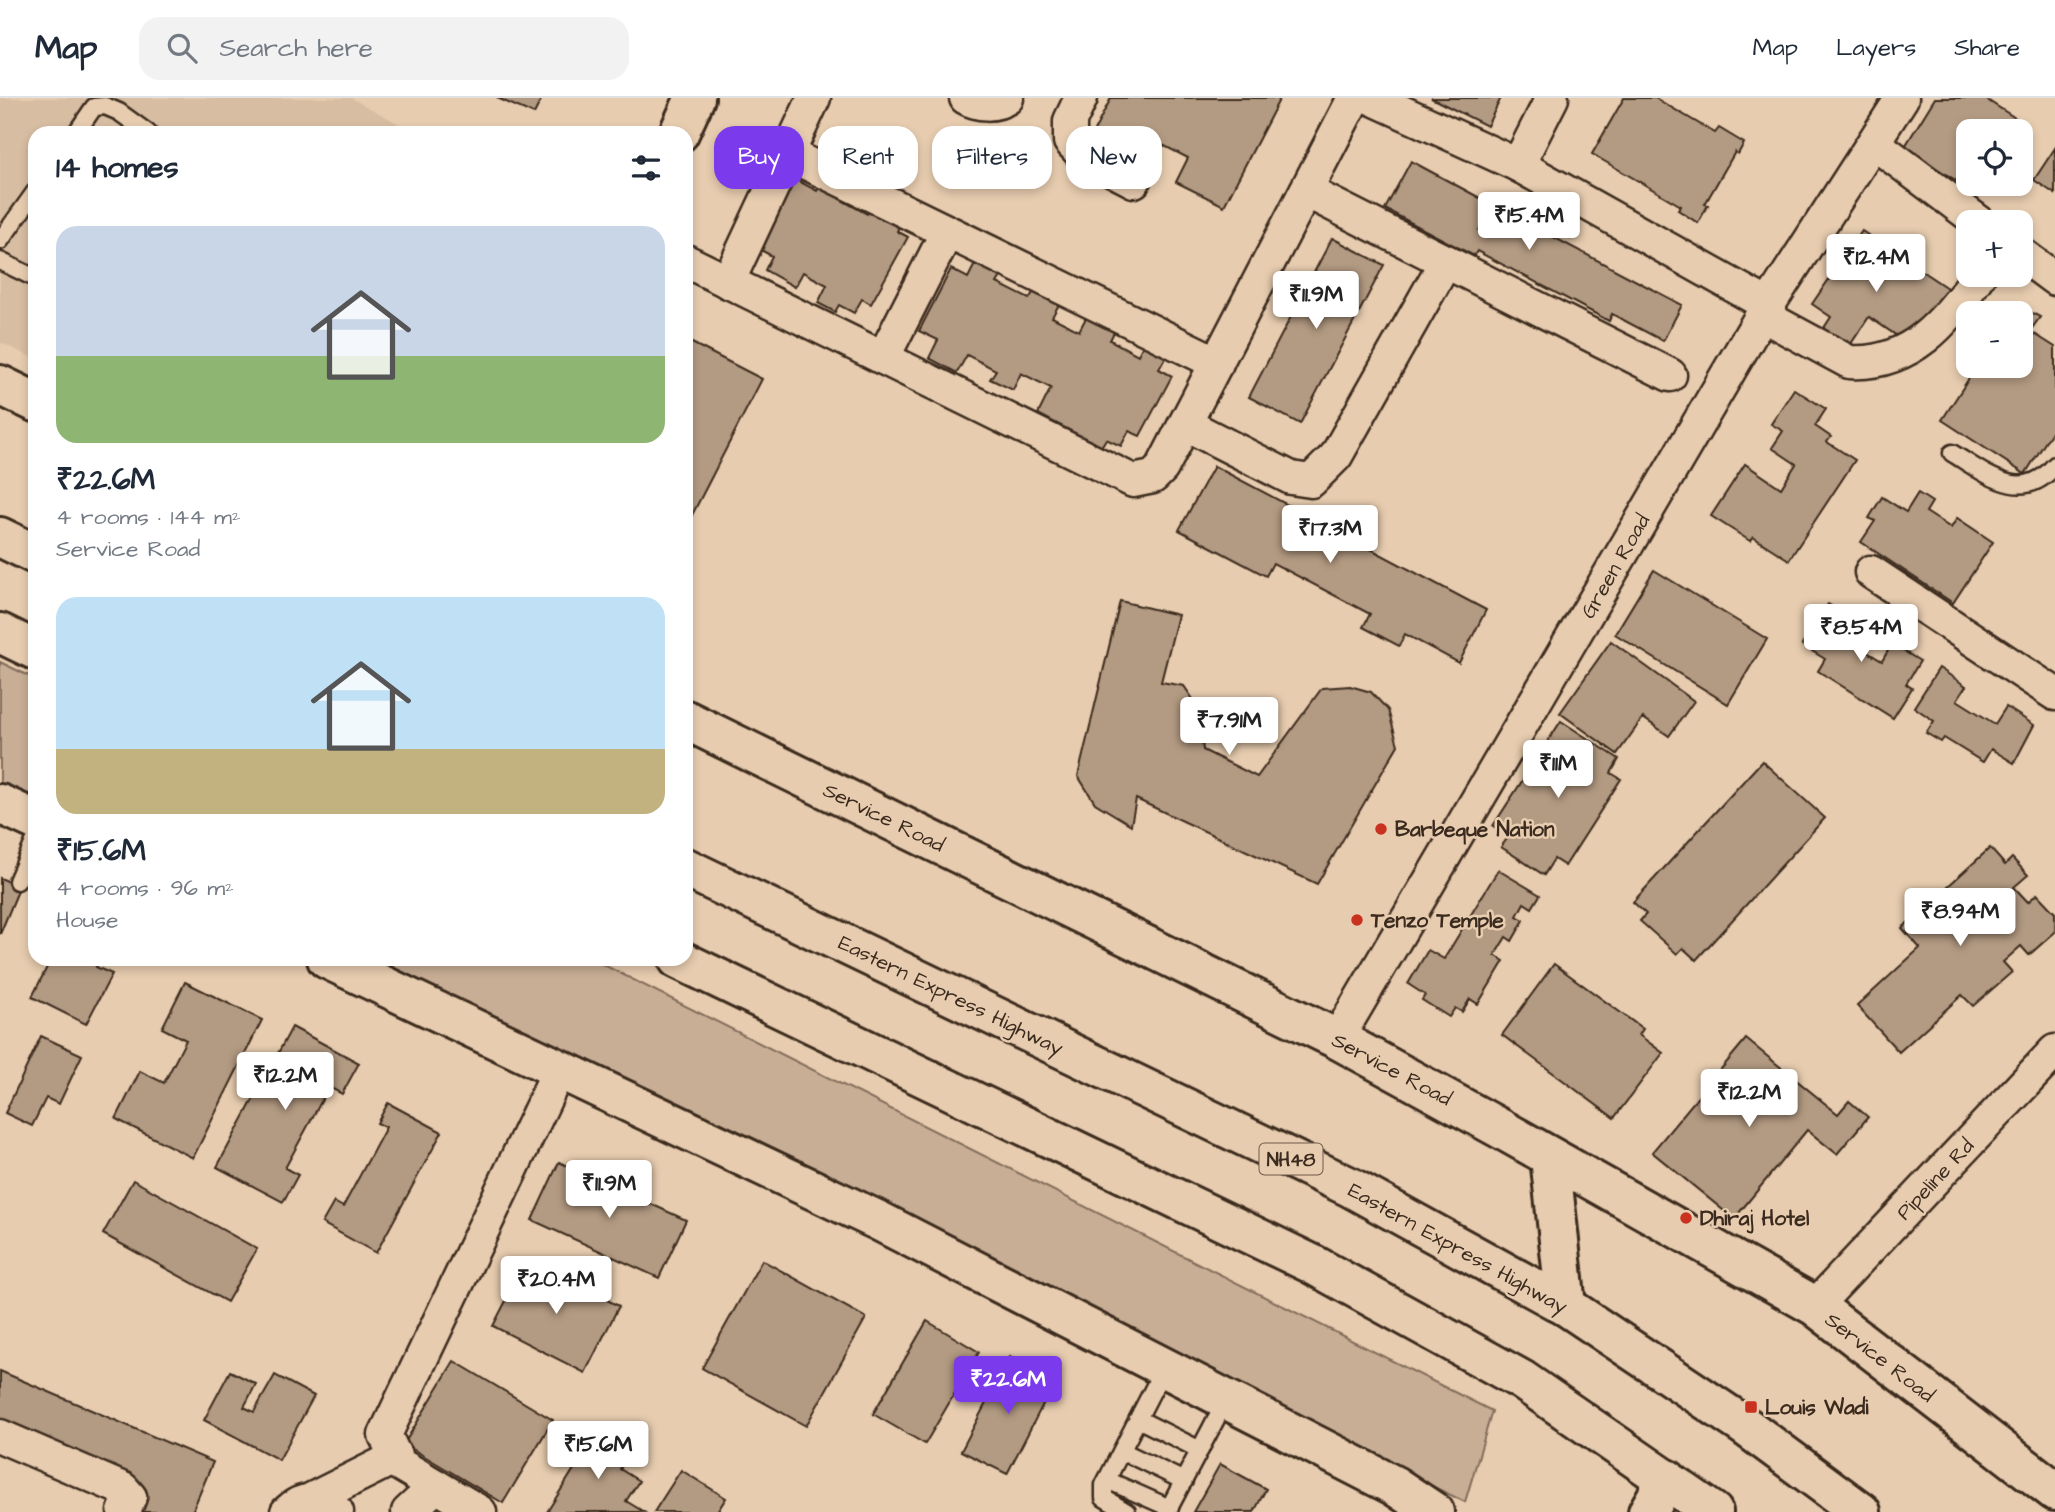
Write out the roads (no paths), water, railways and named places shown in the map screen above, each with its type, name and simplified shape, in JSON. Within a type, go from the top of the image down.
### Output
[{"type":"main road","points":[[682,126],[695,98]]},
{"type":"main road","points":[[0,385],[28,399]]},
{"type":"main road","points":[[0,537],[28,551]]},
{"type":"main road","points":[[0,633],[28,647]]},
{"type":"main road","name":"Service Road","points":[[693,723],[1338,1039],[1815,1306],[2055,1491]]},
{"type":"main road","points":[[0,804],[28,817]]},
{"type":"main road","name":"Eastern Express Highway","points":[[693,871],[1350,1187],[1566,1306],[1745,1426],[1861,1512]]},
{"type":"main road","points":[[342,966],[879,1222],[1395,1486],[1434,1512]]},
{"type":"main road","points":[[693,966],[1312,1264],[1522,1380],[1713,1512]]},
{"type":"main road","points":[[1550,1157],[1566,1306]]},
{"type":"main road","points":[[1648,1512],[1667,1479]]},
{"type":"street","points":[[801,126],[814,98]]},
{"type":"street","points":[[966,98],[975,103],[1000,102],[1007,98]]},
{"type":"street","points":[[1070,126],[1081,98]]},
{"type":"street","points":[[693,264],[1133,481],[1153,477],[1162,468],[1354,98]]},
{"type":"street","points":[[1371,98],[1518,165],[1849,362],[1865,363],[1909,351],[1924,341],[1954,311],[1971,287]]},
{"type":"street","points":[[1518,165],[1552,98]]},
{"type":"street","name":"Green Road","points":[[1338,1039],[1765,310],[1902,98]]},
{"type":"street","points":[[1874,143],[1963,210]]},
{"type":"street","points":[[804,163],[1217,363]]},
{"type":"street","points":[[728,282],[772,189]]},
{"type":"street","points":[[1306,191],[1670,374]]},
{"type":"street","points":[[883,358],[947,232]]},
{"type":"street","points":[[1185,424],[1291,478],[1311,481],[1336,456],[1446,261]]},
{"type":"street","points":[[2033,263],[2055,279]]},
{"type":"street","points":[[1871,572],[2055,694]]},
{"type":"street","name":"Pipeline Rd","points":[[1815,1306],[2055,1051]]},
{"type":"street","points":[[480,1512],[399,1464],[385,1435],[559,1070]]},
{"type":"street","points":[[0,1436],[123,1489],[130,1497],[124,1512]]},
{"type":"street","points":[[312,1508],[396,1457]]},
{"type":"street","points":[[408,1512],[436,1486]]},
{"type":"lane","points":[[81,126],[94,107],[105,106],[137,126]]},
{"type":"lane","points":[[0,241],[28,202]]},
{"type":"lane","points":[[0,261],[28,275]]},
{"type":"lane","points":[[1952,453],[2004,484],[2016,485],[2046,476],[2055,465]]},
{"type":"lane","points":[[17,881],[28,856]]},
{"type":"lane","points":[[1127,1512],[1104,1498],[1107,1480],[1164,1368]]},
{"type":"lane","points":[[1107,1480],[1169,1510],[1226,1399]]},
{"type":"lane","points":[[1138,1419],[1200,1450]]},
{"type":"lane","points":[[1122,1451],[1184,1481]]},
{"type":"place","name":"Barbeque Nation","points":[[1381,829]]},
{"type":"place","name":"Tenzo Temple","points":[[1357,920]]},
{"type":"place","name":"Dhiraj Hotel","points":[[1686,1218]]},
{"type":"place","name":"Louis Wadi","points":[[1751,1407]]}]
